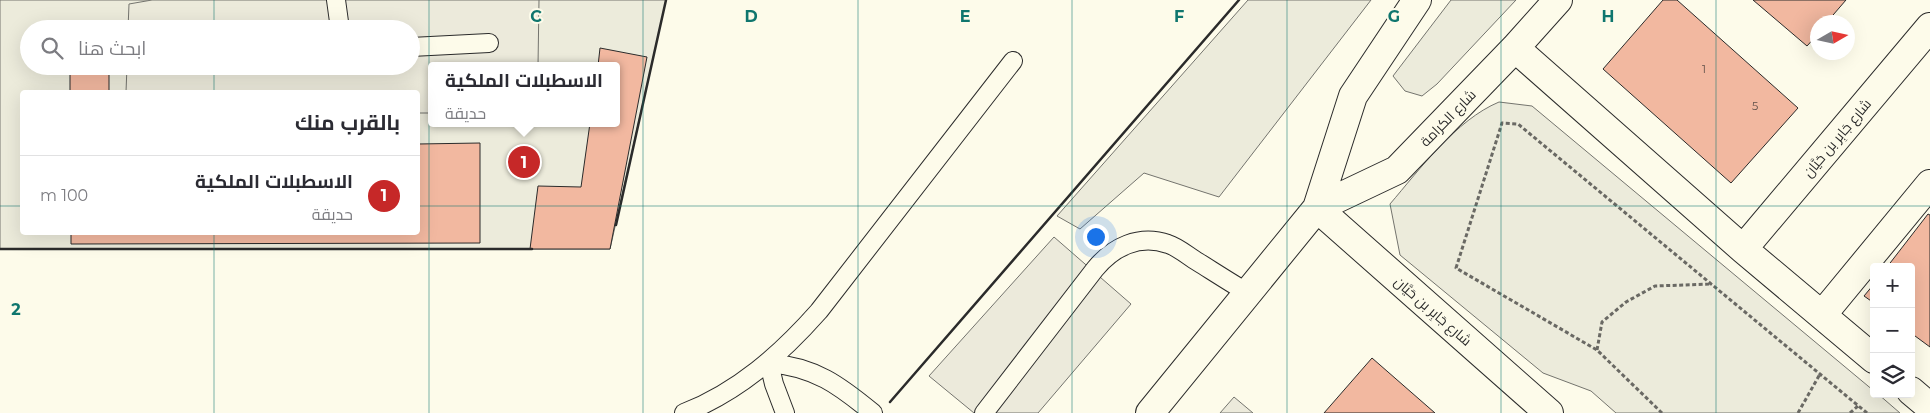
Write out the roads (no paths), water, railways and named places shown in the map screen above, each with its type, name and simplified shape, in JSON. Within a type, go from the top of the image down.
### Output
[{"type":"street","name":"شارع الكرامة","points":[[1150,413],[1317,208],[1353,96],[1417,0]]},
{"type":"street","name":"شارع الكرامة","points":[[1317,208],[1397,170],[1516,48],[1558,0]]},
{"type":"street","name":"شارع جَابِر بن حَيَّان","points":[[1743,249],[1930,27]]},
{"type":"street","points":[[1516,48],[1743,249],[1870,356]]},
{"type":"street","points":[[1822,315],[1930,184]]},
{"type":"street","name":"شارع جَابِر بن حَيَّان","points":[[1317,208],[1549,413]]},
{"type":"street","points":[[1915,394],[1930,407]]},
{"type":"lane","points":[[336,0],[339,20]]},
{"type":"lane","points":[[420,46],[489,43]]},
{"type":"lane","points":[[684,413],[730,390],[769,363],[819,312],[1013,61]]},
{"type":"lane","points":[[984,413],[1095,269],[1106,256],[1120,247],[1136,242],[1152,241],[1169,244],[1248,293]]},
{"type":"lane","points":[[769,363],[774,384],[785,413]]},
{"type":"lane","points":[[769,363],[808,370],[826,378],[873,413]]},
{"type":"place","name":"الاسطبلات الملكية","points":[[524,162]]}]
